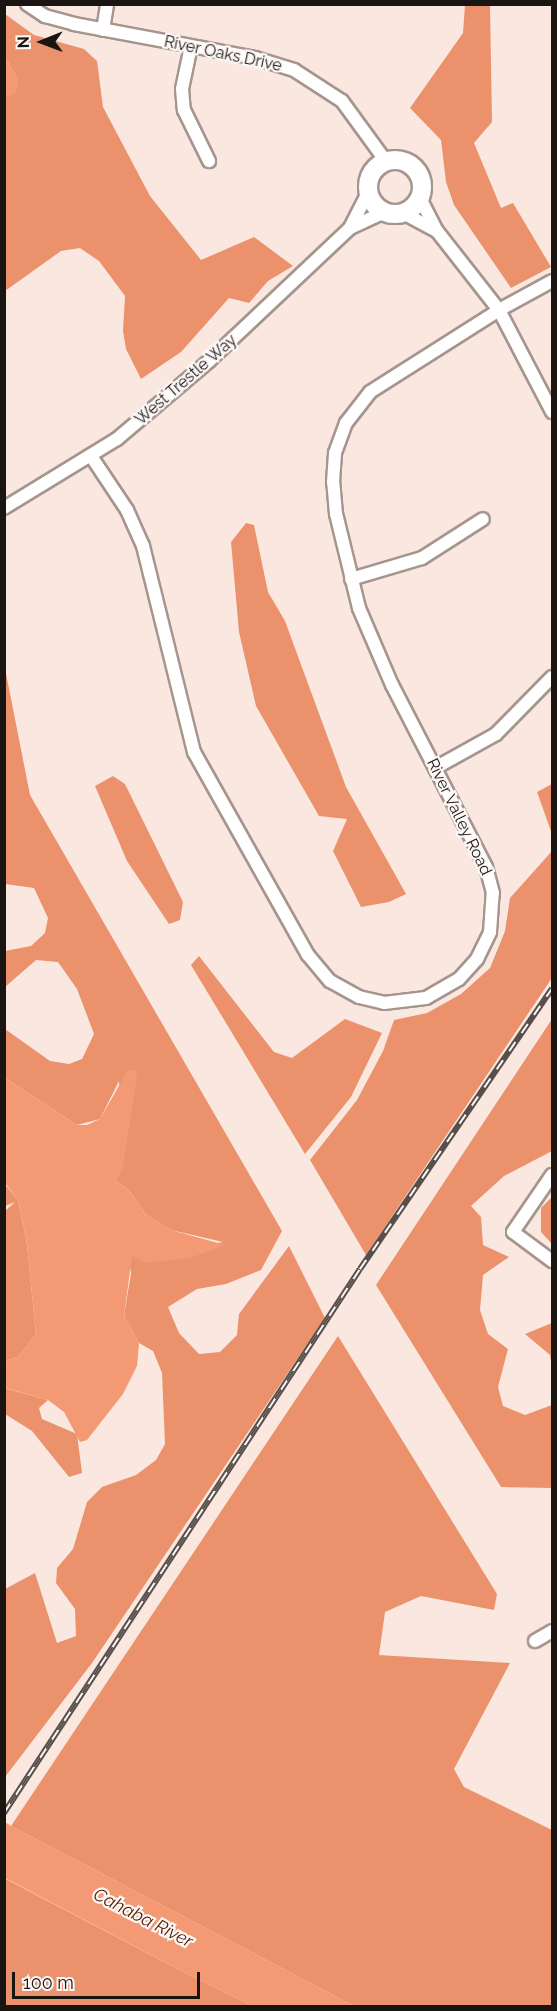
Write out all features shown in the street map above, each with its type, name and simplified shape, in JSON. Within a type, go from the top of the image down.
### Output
[{"type":"street","name":"River Oaks Drive","points":[[27,4],[45,16],[103,30],[275,63],[312,78],[356,116],[386,160]]},
{"type":"street","points":[[103,30],[107,4]]},
{"type":"street","points":[[191,46],[182,89],[184,110],[209,161]]},
{"type":"street","points":[[437,231],[403,213],[384,212],[368,193],[370,173],[386,160],[406,161],[415,168],[421,177],[420,198],[437,231],[499,310],[552,412]]},
{"type":"street","name":"West Trestle Way","points":[[350,228],[368,193]]},
{"type":"street","points":[[403,213],[420,198]]},
{"type":"street","name":"West Trestle Way","points":[[4,508],[91,456],[136,424],[209,361],[350,228],[384,212]]},
{"type":"street","name":"River Valley Road","points":[[91,456],[127,510],[143,546],[187,733],[206,777],[308,955],[330,981],[359,997],[405,1002],[438,993],[469,969],[490,932],[494,906],[486,867],[379,656],[351,579],[333,482],[335,453],[346,423],[362,400],[384,381],[499,310],[552,281]]},
{"type":"street","points":[[351,579],[422,558],[483,519]]},
{"type":"street","points":[[435,768],[495,734],[552,677]]},
{"type":"street","points":[[552,1175],[513,1232],[552,1261]]},
{"type":"street","points":[[535,1641],[552,1631]]},
{"type":"shaded area","points":[[465,5],[490,5],[492,122],[474,143],[501,208],[513,203],[551,267],[511,288],[454,205],[446,182],[441,140],[410,108],[463,33]]},
{"type":"shaded area","points":[[5,14],[34,35],[84,49],[97,61],[103,107],[150,196],[201,260],[254,237],[293,266],[268,281],[249,303],[229,298],[181,352],[141,379],[126,349],[123,331],[125,296],[99,261],[80,248],[61,251],[5,291],[5,96],[18,80],[5,57]]},
{"type":"shaded area","points":[[246,523],[254,525],[268,592],[285,621],[346,787],[406,894],[389,902],[361,907],[333,851],[347,819],[319,816],[256,706],[239,632],[231,542]]},
{"type":"shaded area","points":[[4,663],[30,795],[282,1231],[261,1270],[226,1284],[197,1289],[168,1307],[179,1333],[199,1354],[220,1352],[237,1335],[239,1314],[289,1246],[325,1318],[92,1663],[5,1777],[5,1589],[35,1573],[57,1643],[76,1636],[75,1609],[56,1583],[57,1568],[73,1549],[87,1502],[102,1487],[136,1475],[156,1460],[165,1444],[162,1373],[153,1351],[139,1343],[124,1316],[131,1273],[129,1260],[132,1256],[223,1242],[171,1230],[145,1214],[129,1190],[115,1181],[122,1170],[123,1153],[119,1081],[100,1119],[77,1125],[5,1078],[5,1029],[50,1061],[69,1064],[82,1059],[94,1034],[77,989],[58,962],[36,960],[5,987],[5,951],[31,946],[45,933],[48,918],[34,888],[5,884]]},
{"type":"shaded area","points":[[113,776],[125,784],[183,902],[180,920],[169,924],[127,861],[95,786]]},
{"type":"shaded area","points":[[552,784],[552,834],[537,792]]},
{"type":"shaded area","points":[[552,851],[552,978],[366,1255],[310,1160],[357,1100],[383,1051],[394,1020],[427,1013],[461,994],[490,968],[505,931],[510,898]]},
{"type":"shaded area","points":[[199,956],[274,1052],[292,1058],[345,1019],[382,1033],[351,1097],[305,1154],[191,965]]},
{"type":"shaded area","points":[[552,1019],[552,1151],[504,1176],[471,1206],[481,1217],[483,1245],[509,1257],[483,1275],[480,1310],[488,1334],[508,1349],[498,1387],[503,1406],[525,1415],[552,1405],[552,1488],[501,1487],[376,1285]]},
{"type":"shaded area","points":[[4,1183],[18,1200],[27,1244],[36,1334],[18,1357],[5,1361],[5,1211],[15,1202],[5,1206]]},
{"type":"shaded area","points":[[552,1197],[552,1244],[541,1232],[541,1208]]},
{"type":"shaded area","points":[[552,1323],[552,1368],[550,1355],[525,1334]]},
{"type":"shaded area","points":[[338,1336],[497,1594],[494,1610],[421,1596],[385,1612],[379,1655],[510,1663],[454,1769],[464,1787],[552,1830],[552,2006],[354,2006],[11,1826]]},
{"type":"shaded area","points":[[4,1388],[48,1400],[39,1408],[42,1419],[77,1434],[82,1473],[69,1477],[32,1431],[5,1414]]},
{"type":"shaded area","points":[[4,1878],[189,1975],[253,2006],[5,2006]]},
{"type":"water","points":[[5,57],[18,80],[16,94],[6,97]]},
{"type":"water","points":[[128,1070],[135,1070],[137,1078],[122,1171],[115,1181],[129,1190],[145,1214],[171,1230],[225,1245],[190,1258],[144,1263],[132,1256],[124,1316],[139,1343],[137,1366],[123,1394],[87,1440],[80,1442],[64,1412],[48,1400],[5,1388],[5,1361],[18,1357],[36,1334],[27,1244],[18,1200],[5,1183],[5,1078],[77,1125],[87,1125],[100,1119]]},
{"type":"water","name":"Cahaba River","points":[[5,1822],[354,2006],[253,2006],[189,1975],[5,1878]]},
{"type":"railway","points":[[4,1813],[360,1269],[552,989]]}]
